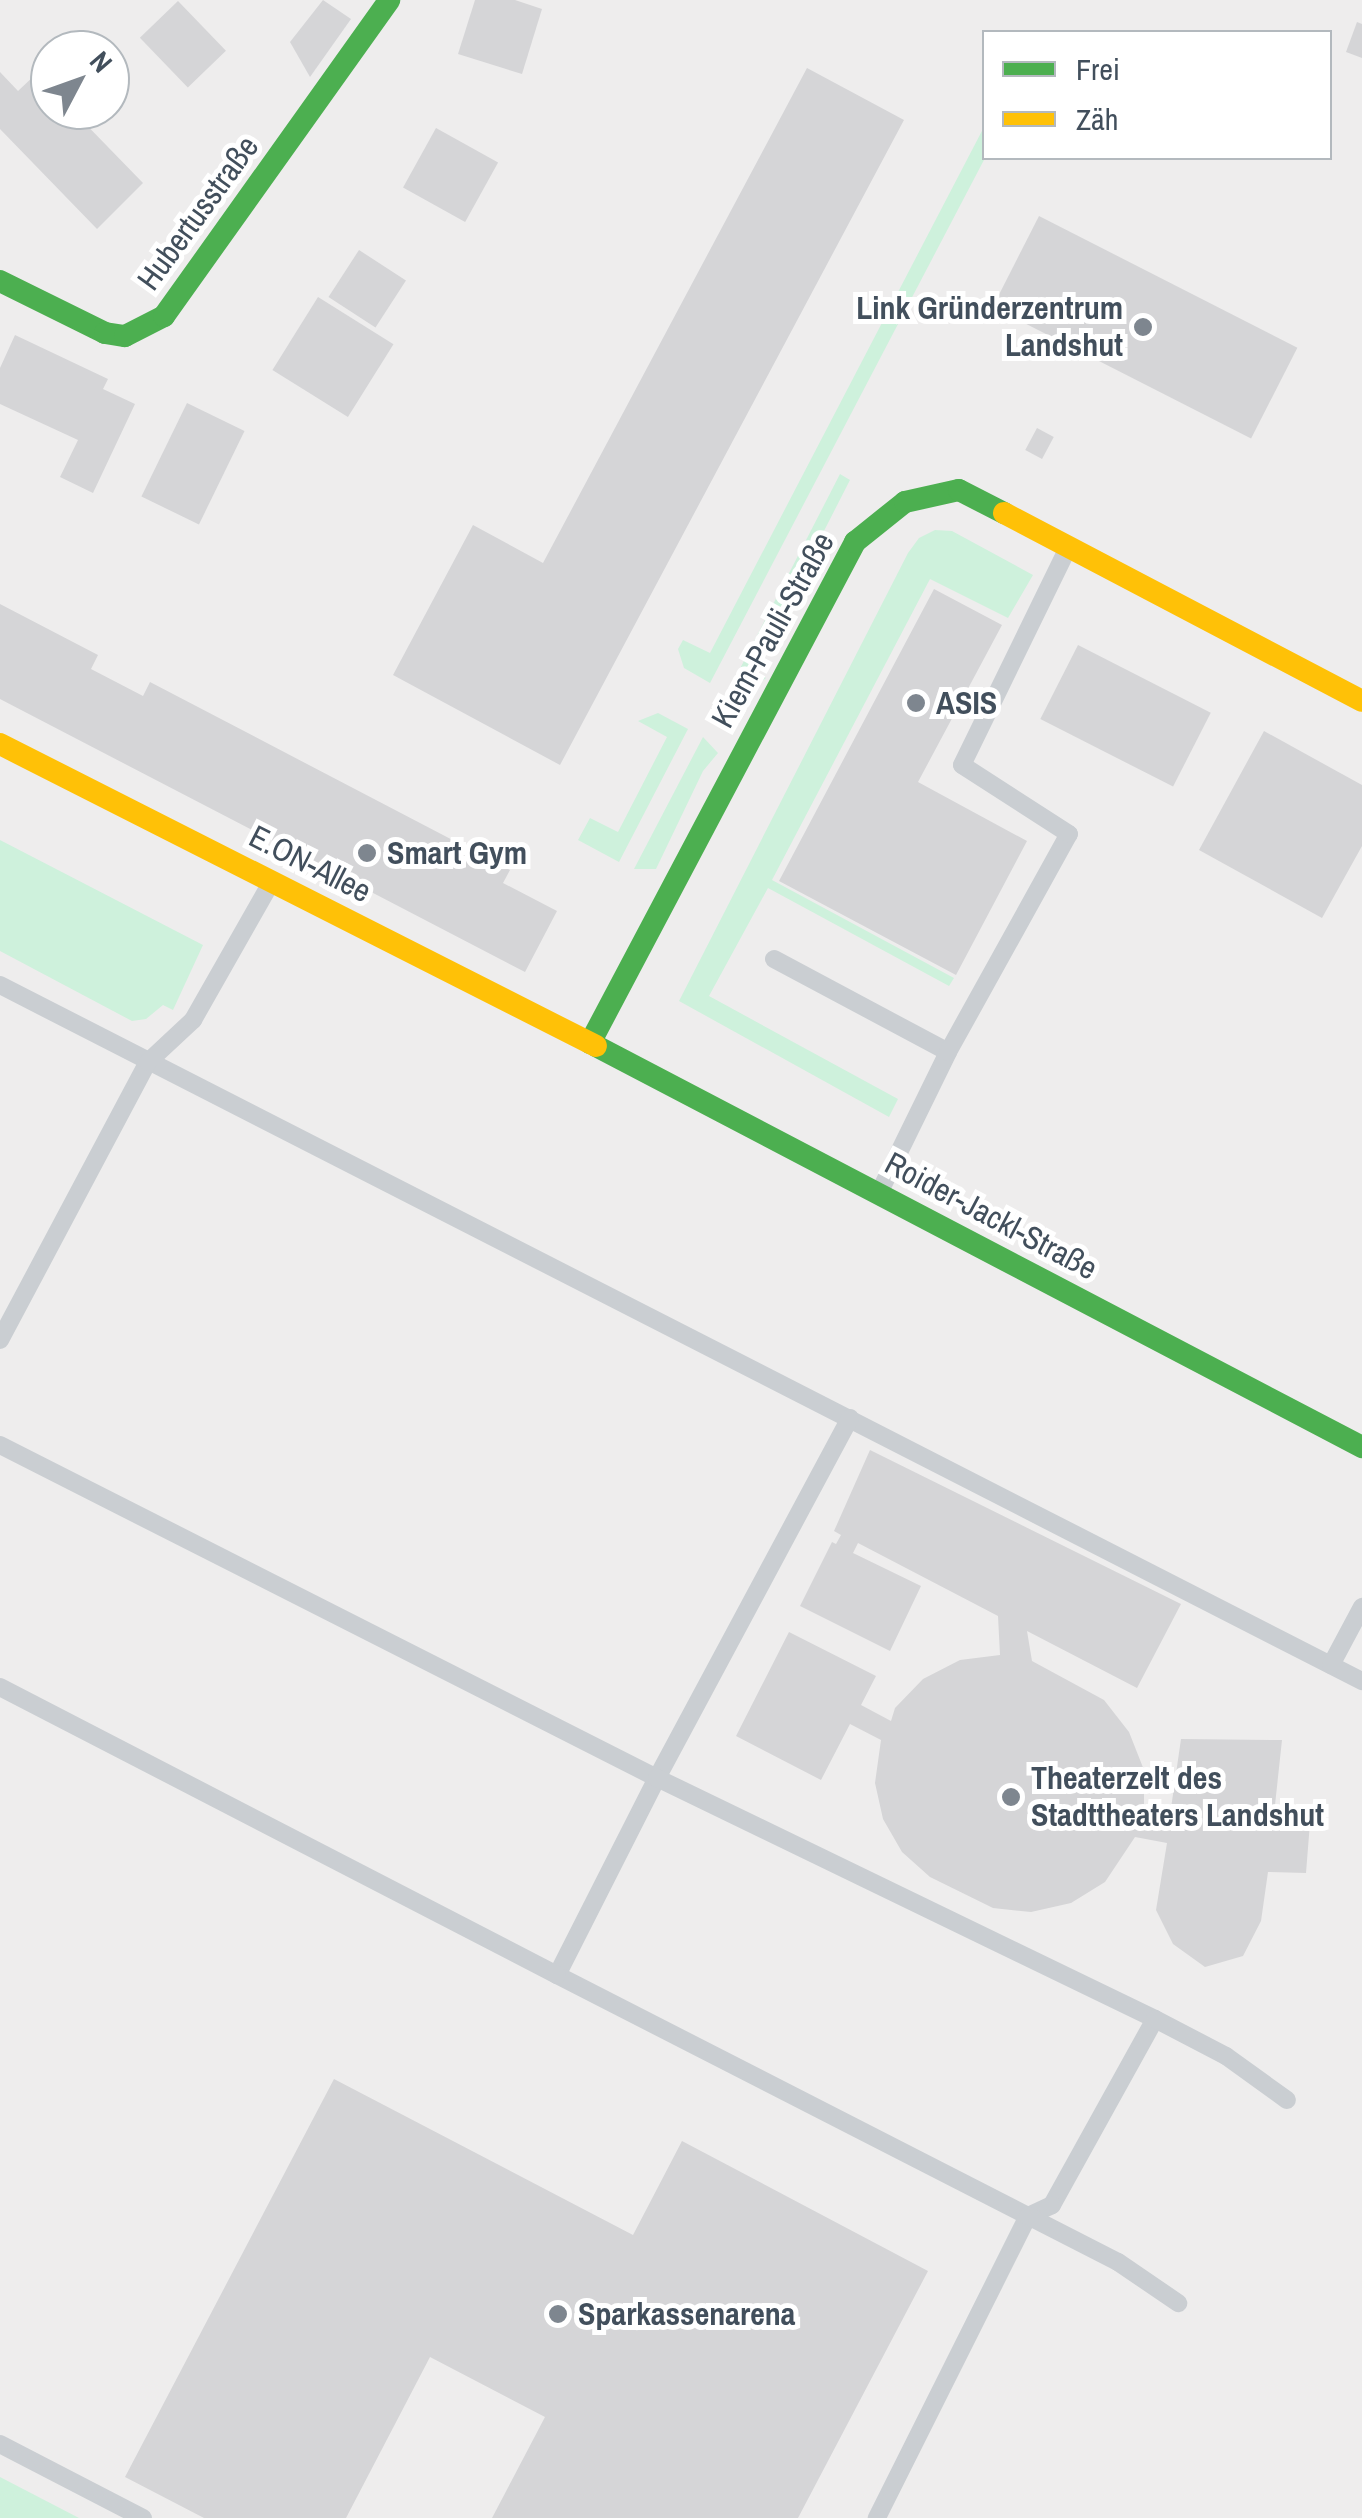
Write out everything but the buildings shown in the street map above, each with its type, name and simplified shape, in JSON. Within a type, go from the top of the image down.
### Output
[{"type":"street","name":"Hubertusstraße","points":[[0,281],[105,333],[125,336],[164,316],[389,0]]},
{"type":"street","name":"Kiem-Pauli-Straße","points":[[590,1043],[855,542],[905,502],[959,490],[1362,701]]},
{"type":"street","name":"E.ON-Allee","points":[[0,744],[590,1043]]},
{"type":"street","name":"Roider-Jackl-Straße","points":[[590,1043],[1362,1447]]},
{"type":"lane","points":[[879,1194],[948,1052],[1069,834],[962,765],[1069,546]]},
{"type":"lane","points":[[0,1340],[148,1062],[192,1020],[272,881]]},
{"type":"lane","points":[[774,960],[948,1052]]},
{"type":"lane","points":[[0,985],[1362,1682]]},
{"type":"lane","points":[[558,1975],[657,1778],[850,1418]]},
{"type":"lane","points":[[0,1445],[657,1778],[1154,2019],[1226,2056],[1286,2100]]},
{"type":"lane","points":[[1330,1664],[1362,1607]]},
{"type":"lane","points":[[0,1687],[1118,2262],[1178,2303]]},
{"type":"lane","points":[[876,2518],[1028,2216],[1052,2206],[1154,2019]]},
{"type":"lane","points":[[0,2444],[143,2518]]},
{"type":"green space","points":[[982,131],[984,160],[710,683],[684,668],[678,649],[683,640],[710,653]]},
{"type":"green space","points":[[840,474],[850,480],[753,670],[766,678],[748,692],[729,690]]},
{"type":"green space","points":[[935,530],[952,531],[1033,575],[1008,618],[930,579],[772,880],[954,978],[949,986],[768,888],[709,996],[898,1099],[889,1117],[679,1001],[908,553],[919,538]]},
{"type":"green space","points":[[658,713],[688,729],[619,862],[578,840],[590,818],[618,832],[667,737],[638,721]]},
{"type":"green space","points":[[703,737],[718,753],[703,771],[656,869],[634,869]]},
{"type":"green space","points":[[0,840],[203,945],[173,1010],[163,1005],[146,1019],[132,1021],[0,951]]},
{"type":"green space","points":[[0,2477],[79,2518],[0,2518]]},
{"type":"traffic: fast","points":[[0,281],[105,333],[125,336],[164,316],[389,0]]},
{"type":"traffic: fast","points":[[590,1043],[855,542],[905,502],[959,490],[1004,513]]},
{"type":"traffic: fast","points":[[596,1046],[1362,1447]]},
{"type":"traffic: slow","points":[[1004,513],[1362,701]]},
{"type":"traffic: slow","points":[[0,744],[596,1046]]},
{"type":"place","name":"Link Gründerzentrum Landshut","points":[[1143,327]]},
{"type":"place","name":"ASIS","points":[[916,703]]},
{"type":"place","name":"Smart Gym","points":[[367,853]]},
{"type":"place","name":"Theaterzelt des Stadttheaters Landshut","points":[[1011,1797]]},
{"type":"place","name":"Sparkassenarena","points":[[558,2314]]}]
